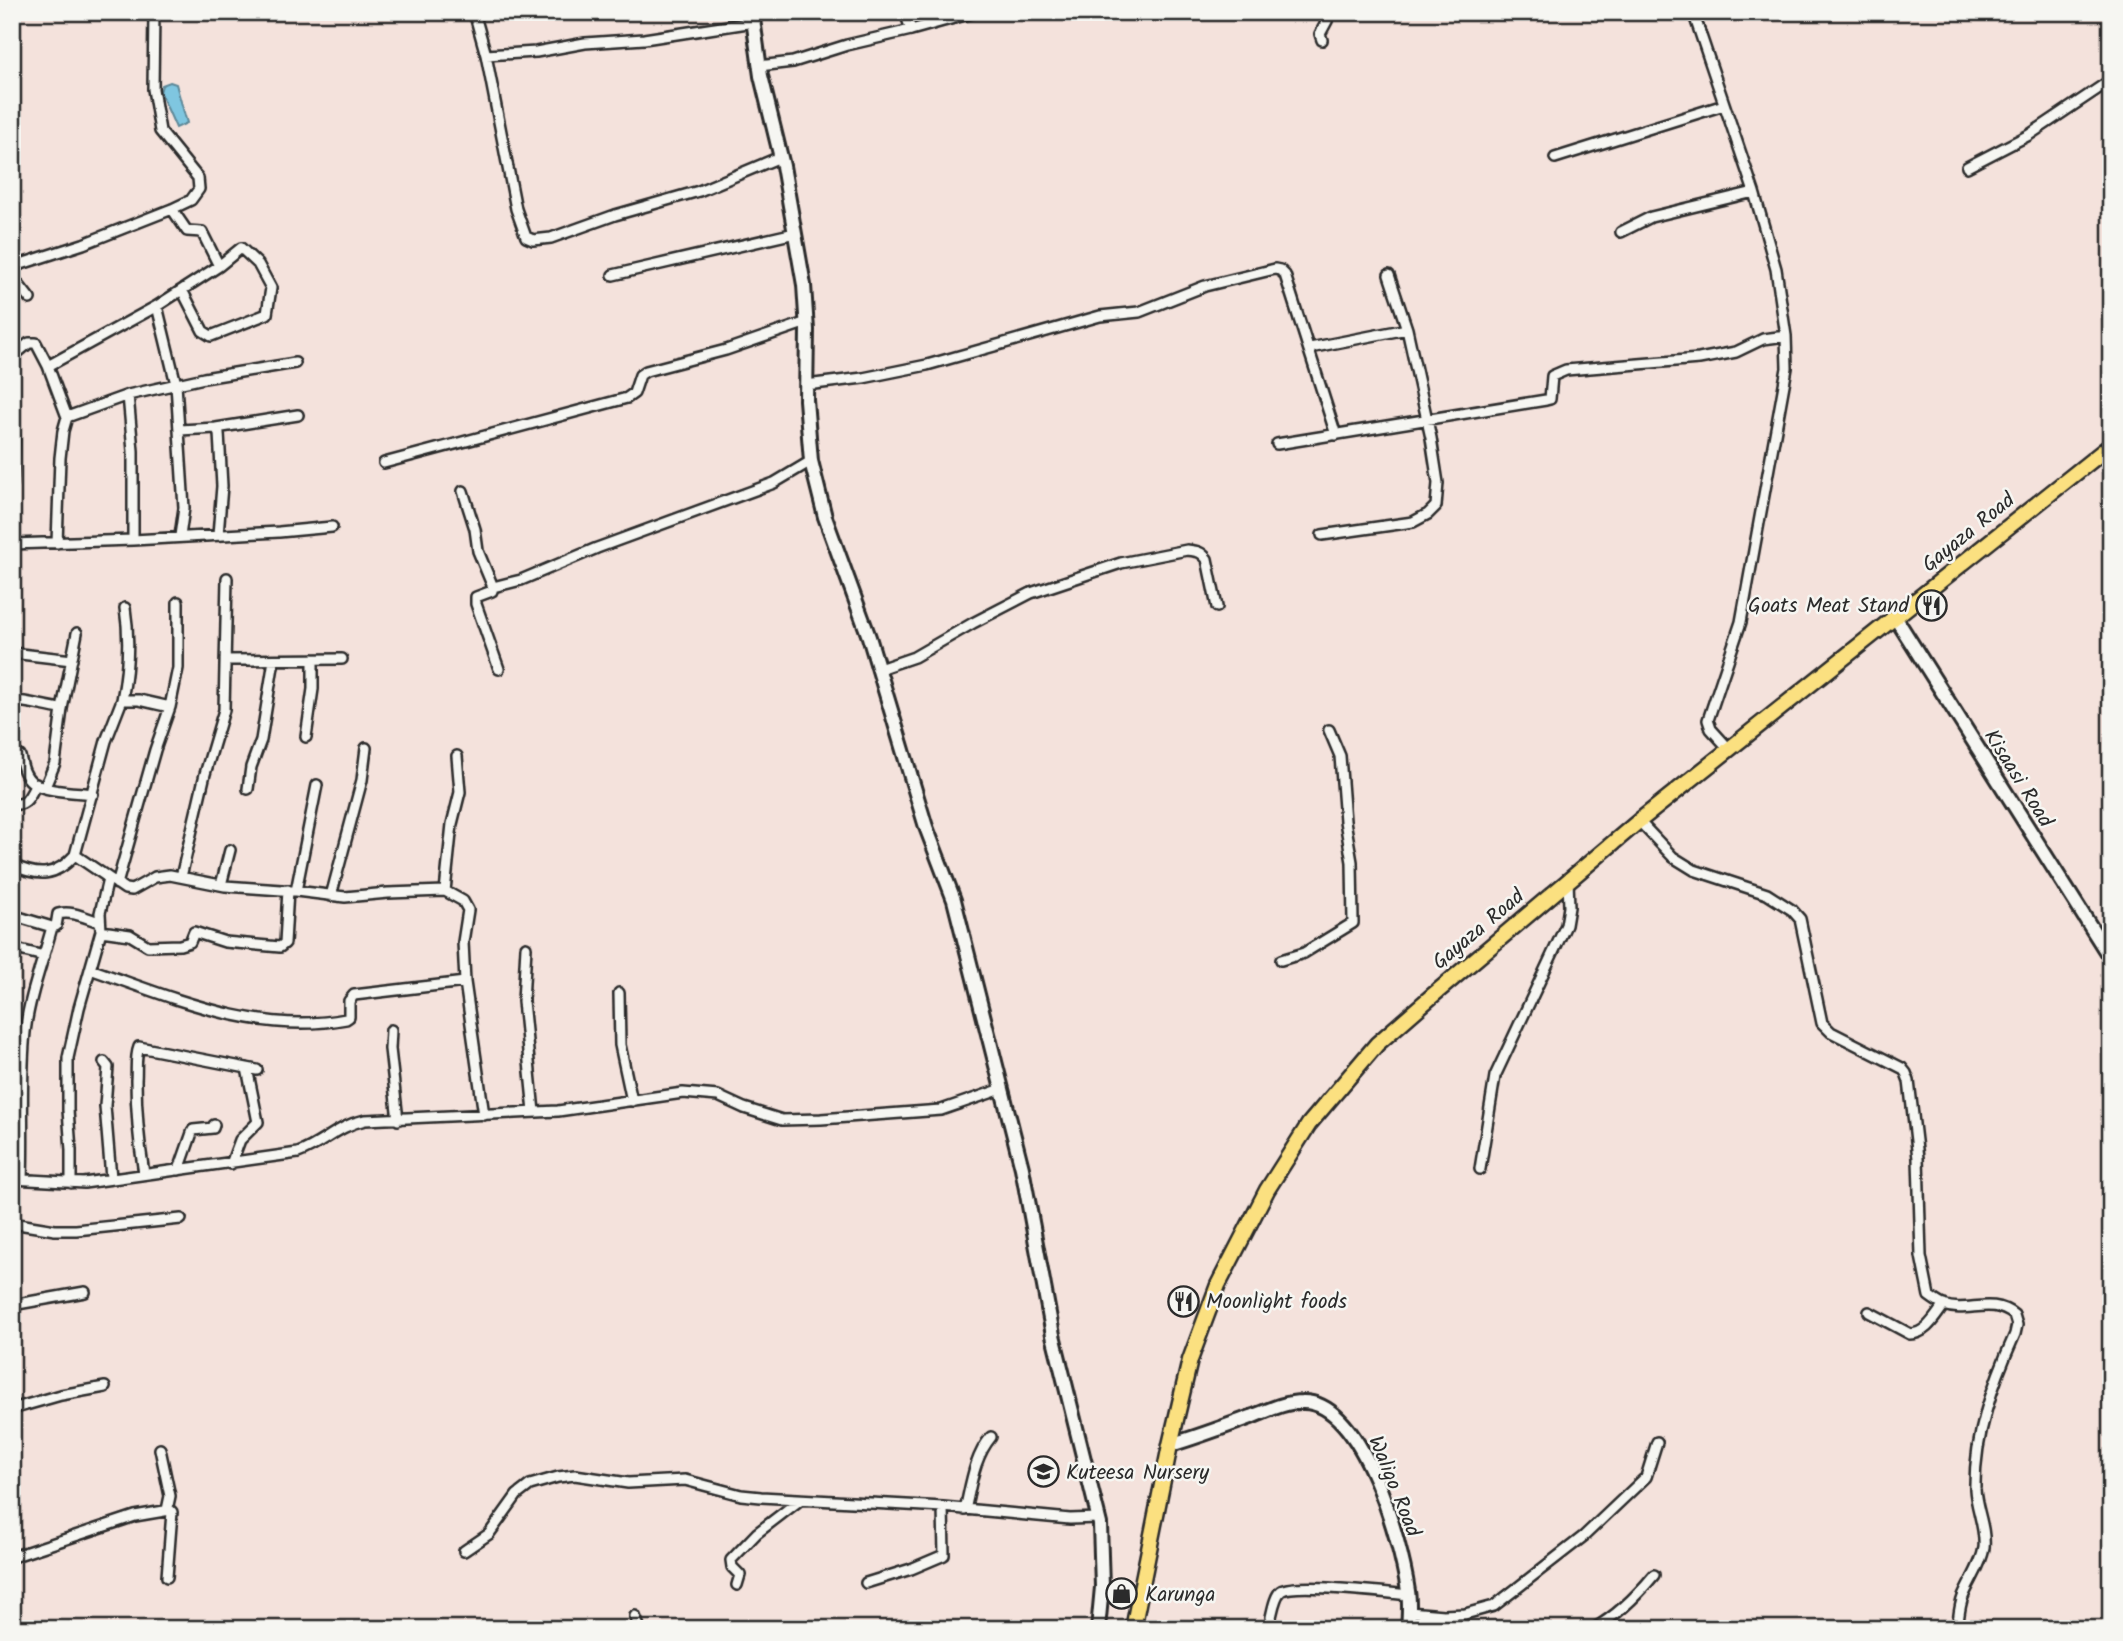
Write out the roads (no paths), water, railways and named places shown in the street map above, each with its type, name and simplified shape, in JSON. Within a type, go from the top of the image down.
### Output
[{"type":"main road","name":"Gayaza Road","points":[[1133,1629],[1170,1446],[1191,1360],[1218,1285],[1267,1190],[1309,1124],[1377,1044],[1568,881],[1639,821],[2111,445]]},
{"type":"street","points":[[12,267],[172,209],[191,200],[199,189],[198,178],[160,131],[153,89],[154,12]]},
{"type":"street","points":[[474,12],[486,55],[516,209],[526,237],[533,240],[551,238],[615,215],[699,191],[780,157]]},
{"type":"street","points":[[905,12],[911,30]]},
{"type":"street","points":[[759,66],[793,62],[847,45],[976,12]]},
{"type":"street","points":[[1320,12],[1327,20],[1320,34],[1322,40]]},
{"type":"street","points":[[1693,12],[1754,192],[1776,269],[1786,336],[1787,368],[1741,622],[1708,720],[1711,729],[1730,750]]},
{"type":"street","points":[[486,55],[644,39],[753,17],[759,66],[780,157],[804,285],[811,461],[825,517],[879,669],[926,827],[954,900],[1023,1168],[1062,1379],[1098,1518],[1102,1587],[1098,1629]]},
{"type":"street","points":[[1968,167],[2029,135],[2111,80]]},
{"type":"street","points":[[1555,158],[1724,105]]},
{"type":"street","points":[[1621,232],[1651,217],[1754,192]]},
{"type":"street","points":[[172,209],[187,231],[202,232],[219,266]]},
{"type":"street","points":[[612,275],[795,233]]},
{"type":"street","points":[[48,366],[157,306],[181,290],[219,266],[241,248],[258,264],[271,288],[267,314],[211,335],[203,331],[181,290]]},
{"type":"street","points":[[806,385],[863,378],[927,365],[1100,316],[1139,312],[1205,286],[1275,269],[1285,275],[1291,301],[1310,348],[1336,435]]},
{"type":"street","points":[[1322,535],[1413,522],[1429,514],[1436,506],[1438,494],[1427,419],[1407,329],[1390,275]]},
{"type":"street","points":[[12,276],[30,299]]},
{"type":"street","points":[[157,306],[176,384],[184,508],[180,536]]},
{"type":"street","points":[[384,463],[626,398],[635,393],[640,375],[646,371],[726,350],[807,322]]},
{"type":"street","points":[[1310,348],[1407,329]]},
{"type":"street","points":[[1278,444],[1546,401],[1552,395],[1552,376],[1566,369],[1699,359],[1736,352],[1763,339],[1786,336]]},
{"type":"street","points":[[12,357],[29,343],[36,343],[69,418],[63,431],[60,458],[57,543]]},
{"type":"street","points":[[67,417],[128,395],[295,363]]},
{"type":"street","points":[[128,395],[133,451],[133,540]]},
{"type":"street","points":[[180,430],[216,428],[298,415]]},
{"type":"street","points":[[216,428],[219,433],[222,486],[218,535]]},
{"type":"street","points":[[12,484],[15,436]]},
{"type":"street","points":[[499,669],[476,604],[476,597],[492,591],[493,587],[521,580],[597,548],[762,487],[811,461]]},
{"type":"street","points":[[463,491],[475,529],[478,551],[493,587]]},
{"type":"street","points":[[12,544],[133,540],[332,527]]},
{"type":"street","points":[[879,669],[914,657],[973,622],[1031,593],[1121,563],[1186,550],[1203,554],[1207,559],[1217,607]]},
{"type":"street","points":[[181,877],[205,774],[224,710],[227,578]]},
{"type":"street","points":[[71,1183],[68,1058],[112,881],[170,707],[178,660],[178,602]]},
{"type":"street","points":[[12,865],[38,873],[51,872],[62,869],[75,855],[106,741],[122,700],[127,673],[129,632],[125,608]]},
{"type":"street","name":"Kisaasi Road","points":[[1895,617],[2111,959]]},
{"type":"street","points":[[12,803],[22,805],[41,786],[55,763],[62,709],[77,633]]},
{"type":"street","points":[[12,653],[72,660]]},
{"type":"street","points":[[306,737],[313,689],[313,659]]},
{"type":"street","points":[[225,660],[342,659]]},
{"type":"street","points":[[248,789],[251,767],[261,740],[274,660]]},
{"type":"street","points":[[122,700],[139,700],[170,707]]},
{"type":"street","points":[[12,701],[62,709]]},
{"type":"street","points":[[1282,960],[1304,953],[1353,923],[1352,862],[1345,821],[1340,756],[1329,730]]},
{"type":"street","points":[[331,896],[362,780],[366,748]]},
{"type":"street","points":[[12,751],[20,756],[30,781],[41,786],[93,794]]},
{"type":"street","points":[[445,891],[453,824],[460,792],[457,756]]},
{"type":"street","points":[[317,785],[292,890],[285,943],[280,947],[225,942],[194,932],[190,942],[148,946],[130,935],[71,913],[58,914],[44,956],[25,1034],[17,1179],[71,1183],[231,1164],[298,1153],[308,1150],[352,1123],[365,1120],[558,1111],[683,1093],[718,1096],[782,1121],[808,1120],[941,1110],[1002,1089]]},
{"type":"street","points":[[1639,821],[1673,857],[1694,870],[1767,894],[1800,919],[1822,1023],[1831,1032],[1902,1068],[1909,1081],[1918,1158],[1922,1256],[1929,1296],[1944,1305],[2000,1306],[2014,1315],[2017,1325],[2015,1334],[1987,1405],[1980,1436],[1975,1493],[1984,1544],[1982,1557],[1962,1601],[1957,1629]]},
{"type":"street","points":[[221,885],[230,850]]},
{"type":"street","points":[[75,855],[125,889],[132,890],[155,877],[170,876],[221,885],[331,896],[445,891],[463,901],[468,910],[464,925],[465,982],[484,1115]]},
{"type":"street","points":[[1480,1169],[1495,1076],[1566,925],[1569,907],[1568,881]]},
{"type":"street","points":[[12,915],[52,927]]},
{"type":"street","points":[[526,947],[523,1001],[534,1112]]},
{"type":"street","points":[[12,948],[44,956]]},
{"type":"street","points":[[90,969],[238,1017],[278,1024],[346,1019],[349,1017],[349,1001],[354,995],[465,982]]},
{"type":"street","points":[[619,993],[620,1045],[632,1101]]},
{"type":"street","points":[[391,1030],[390,1049],[398,1120]]},
{"type":"street","points":[[144,1174],[136,1103],[139,1047],[252,1069],[258,1122],[240,1140],[231,1164]]},
{"type":"street","points":[[104,1062],[108,1067],[105,1106],[111,1178]]},
{"type":"street","points":[[179,1170],[193,1130],[213,1128],[214,1125]]},
{"type":"street","points":[[12,1223],[55,1230],[76,1230],[180,1219]]},
{"type":"street","points":[[12,1306],[85,1292]]},
{"type":"street","points":[[1869,1312],[1910,1334],[1917,1334],[1923,1331],[1944,1305]]},
{"type":"street","points":[[12,1409],[61,1395],[105,1387]]},
{"type":"street","name":"Waligo Road","points":[[1170,1446],[1287,1404],[1312,1402],[1342,1421],[1356,1439],[1371,1469],[1399,1544],[1409,1595],[1408,1629]]},
{"type":"street","points":[[965,1510],[974,1470],[985,1444],[991,1437]]},
{"type":"street","points":[[1409,1612],[1465,1614],[1494,1606],[1584,1536],[1646,1477],[1657,1442]]},
{"type":"street","points":[[160,1449],[170,1496],[167,1510]]},
{"type":"street","points":[[464,1551],[489,1534],[517,1495],[530,1485],[575,1475],[628,1483],[685,1480],[741,1495],[800,1500],[943,1507],[1070,1519],[1098,1518]]},
{"type":"street","points":[[737,1585],[740,1575],[732,1567],[731,1560],[757,1534],[800,1500]]},
{"type":"street","points":[[866,1583],[944,1555],[943,1507]]},
{"type":"street","points":[[12,1557],[135,1516],[167,1510],[172,1512],[167,1577]]},
{"type":"street","points":[[1594,1629],[1631,1602],[1654,1576]]},
{"type":"street","points":[[1271,1617],[1278,1593],[1285,1589],[1317,1588],[1409,1595]]},
{"type":"street","points":[[635,1616],[640,1629]]},
{"type":"water","points":[[170,82],[176,84],[187,123],[176,128],[160,92],[162,85]]},
{"type":"place","name":"Goats Meat Stand","points":[[1932,605]]},
{"type":"place","name":"Moonlight foods","points":[[1183,1301]]},
{"type":"place","name":"Kuteesa Nursery","points":[[1043,1472]]},
{"type":"place","name":"Karunga","points":[[1122,1594]]}]
